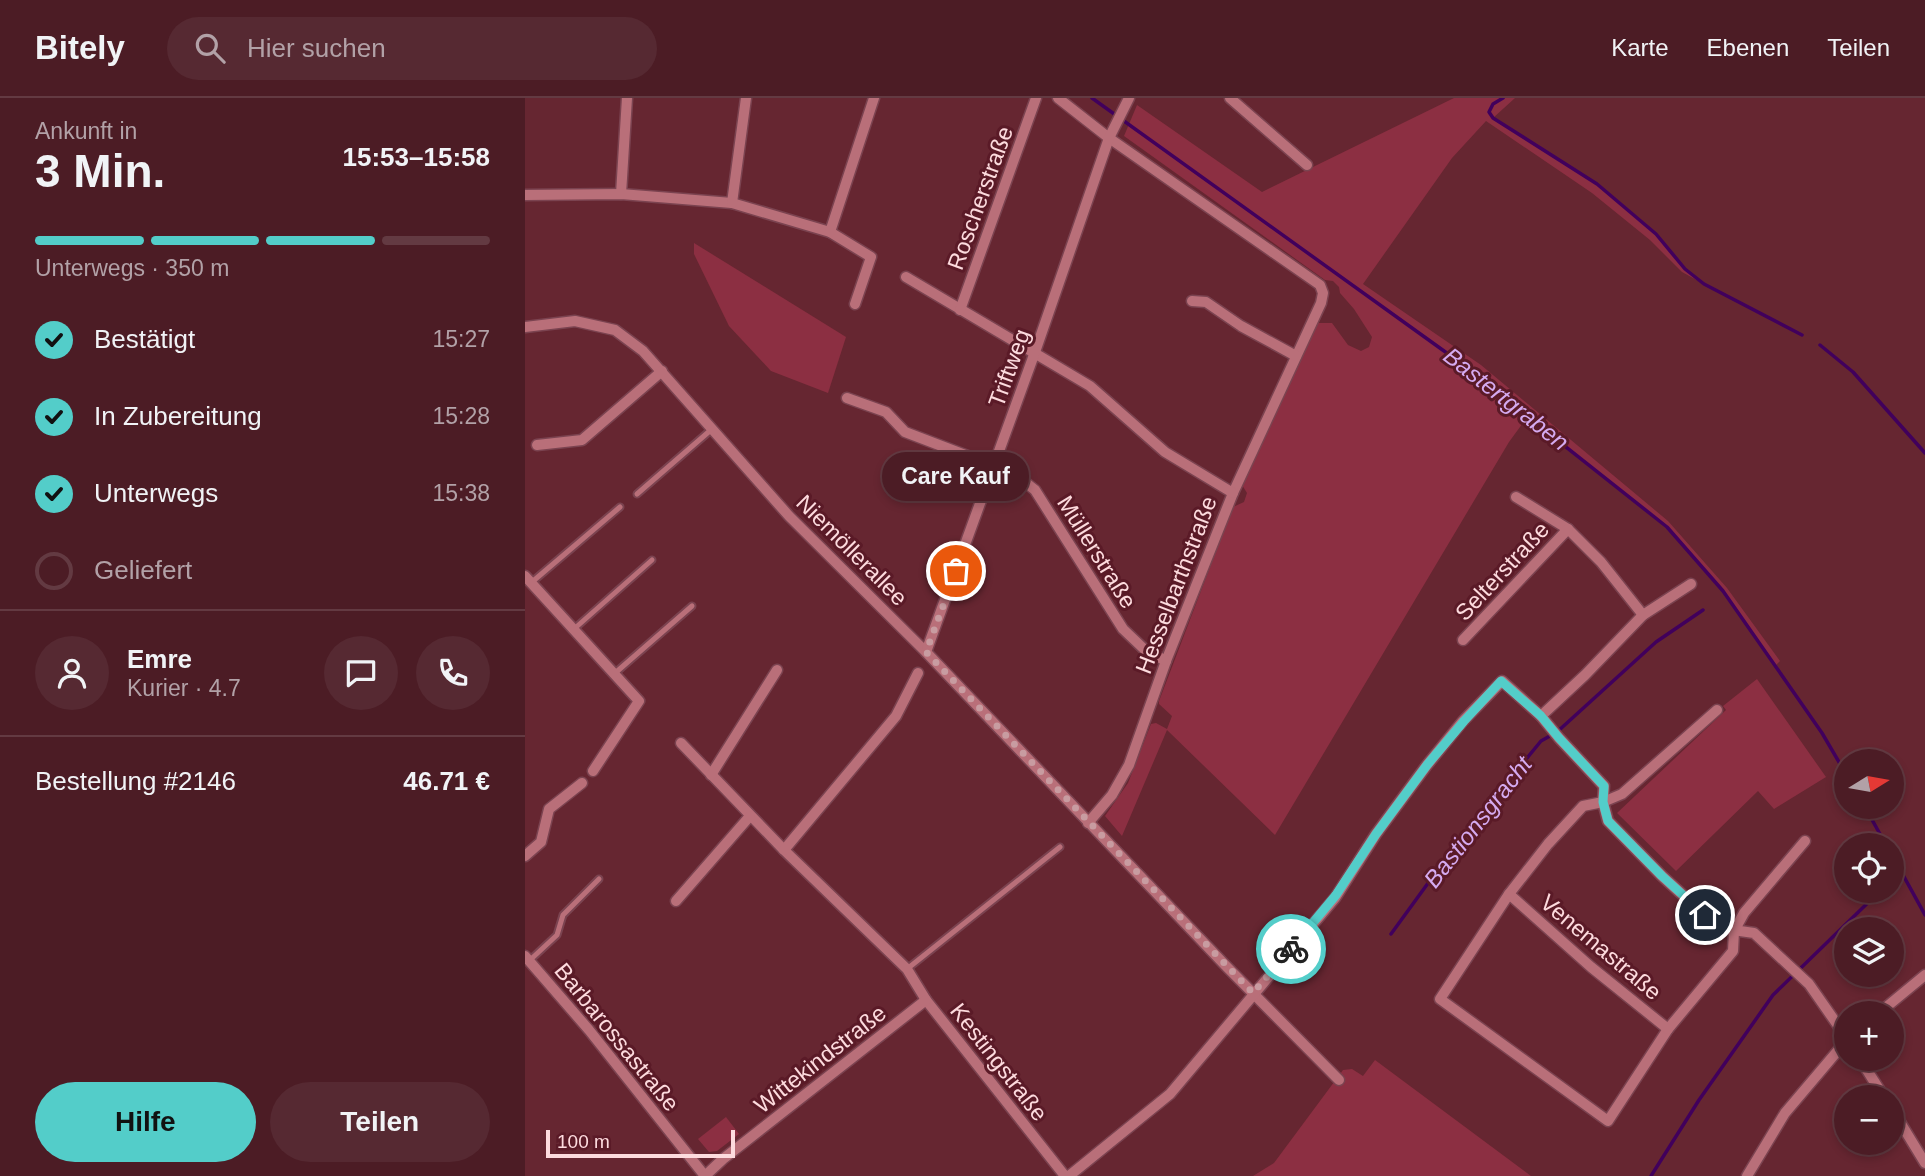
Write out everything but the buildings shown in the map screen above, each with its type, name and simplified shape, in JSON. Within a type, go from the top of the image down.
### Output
[{"type":"street","points":[[621,194],[627,98]]},
{"type":"street","points":[[732,203],[745,98]]},
{"type":"street","points":[[830,232],[874,98]]},
{"type":"street","name":"Roscherstraße","points":[[960,310],[1035,98]]},
{"type":"street","points":[[1058,98],[1109,138]]},
{"type":"street","name":"Triftweg","points":[[926,652],[995,466],[1109,138],[1129,98]]},
{"type":"street","points":[[1230,98],[1307,164]]},
{"type":"street","name":"Hesselbarthstraße","points":[[1088,823],[1112,795],[1129,765],[1166,661],[1233,493],[1321,303],[1323,293],[1320,285],[1109,138]]},
{"type":"street","points":[[525,195],[621,194],[732,203],[830,232],[871,257],[855,304]]},
{"type":"street","name":"Roscherstraße","points":[[906,277],[1090,386],[1165,452],[1233,493]]},
{"type":"street","points":[[1192,301],[1206,302],[1241,326],[1296,356]]},
{"type":"street","name":"Niemöllerallee","points":[[525,327],[575,321],[615,331],[643,351],[789,516],[926,652],[1088,823],[1339,1080]]},
{"type":"street","points":[[537,445],[582,440],[661,371]]},
{"type":"street","name":"Müllerstraße","points":[[847,398],[886,412],[905,432],[1016,475],[1035,490],[1123,629],[1143,649],[1166,661]]},
{"type":"street","name":"Selterstraße","points":[[1516,498],[1568,529],[1601,562],[1643,615]]},
{"type":"street","name":"Selterstraße","points":[[1463,640],[1568,529]]},
{"type":"street","points":[[528,579],[639,701],[593,771]]},
{"type":"street","points":[[1541,716],[1643,615],[1691,584]]},
{"type":"street","points":[[711,775],[777,670]]},
{"type":"street","points":[[784,850],[897,716],[918,673]]},
{"type":"street","points":[[1067,1176],[1170,1094],[1335,898],[1376,834],[1427,765],[1501,681],[1541,716],[1604,786],[1603,802],[1608,821],[1662,876],[1719,928],[1754,933],[1809,984],[1834,1021]]},
{"type":"street","points":[[1717,710],[1622,794],[1583,806],[1548,844],[1509,894],[1440,999],[1608,1121],[1668,1029],[1733,951],[1734,931],[1744,913],[1805,841]]},
{"type":"street","name":"Kestingstraße","points":[[681,743],[750,816],[907,969],[926,1000],[1067,1176]]},
{"type":"street","points":[[525,856],[541,842],[549,809],[582,783]]},
{"type":"street","points":[[675,901],[750,816]]},
{"type":"street","name":"Venemastraße","points":[[1509,894],[1591,967],[1668,1029]]},
{"type":"street","name":"Barbarossastraße","points":[[527,959],[573,1011],[705,1176]]},
{"type":"street","points":[[1894,1001],[1925,975]]},
{"type":"street","name":"Wittekindstraße","points":[[705,1176],[926,1000]]},
{"type":"street","points":[[1747,1176],[1785,1114],[1834,1054]]},
{"type":"street","points":[[1904,1130],[1925,1163]]},
{"type":"lane","points":[[637,495],[712,429]]},
{"type":"lane","points":[[528,579],[620,507]]},
{"type":"lane","points":[[574,629],[652,560]]},
{"type":"lane","points":[[614,674],[692,606]]},
{"type":"lane","points":[[907,969],[1060,847]]},
{"type":"lane","points":[[527,959],[557,934],[563,915],[599,879]]},
{"type":"shaded area","points":[[1454,98],[1515,98],[1493,118],[1597,184],[1656,234],[1685,269],[1704,284],[1682,272],[1650,240],[1592,193],[1486,121],[1452,158],[1363,284],[1481,365],[1668,521],[1727,588],[1780,661],[1776,665],[1723,591],[1667,527],[1528,416],[1509,442],[1275,835],[1167,730],[1122,836],[1105,816],[1128,783],[1151,724],[1156,723],[1167,729],[1172,716],[1159,701],[1233,507],[1244,502],[1247,493],[1242,485],[1317,323],[1332,323],[1348,345],[1361,351],[1369,347],[1372,337],[1333,281],[1325,280],[1124,136],[1137,105],[1262,192]]},
{"type":"shaded area","points":[[694,243],[846,337],[828,393],[771,371],[729,326],[694,254]]},
{"type":"shaded area","points":[[1757,679],[1826,777],[1774,809],[1758,791],[1676,871],[1617,813],[1726,710],[1723,706]]},
{"type":"shaded area","points":[[1375,1060],[1531,1176],[1253,1176],[1274,1163],[1343,1070],[1352,1069],[1363,1076]]},
{"type":"shaded area","points":[[726,1117],[739,1134],[717,1151],[709,1152],[698,1139]]},
{"type":"waterway","name":"Bastertgraben","points":[[1092,98],[1451,356],[1667,527],[1723,591],[1834,754]]},
{"type":"waterway","points":[[1503,98],[1493,104],[1489,112],[1493,118],[1597,184],[1656,234],[1685,269],[1704,284],[1802,335]]},
{"type":"waterway","points":[[1820,345],[1853,372],[1925,453]]},
{"type":"waterway","name":"Bastionsgracht","points":[[1391,934],[1458,842],[1541,741],[1557,732],[1656,642],[1703,610]]},
{"type":"waterway","name":"Bastertgraben","points":[[1872,819],[1879,833]]},
{"type":"waterway","name":"Bastertgraben","points":[[1904,877],[1925,915]]},
{"type":"waterway","points":[[1651,1176],[1699,1100],[1773,995],[1868,903]]},
{"type":"way so far","points":[[956,571],[926,652],[1253,993],[1291,949]]},
{"type":"place","name":"Care Kauf","points":[[956,571]]},
{"type":"route","points":[[1291,949],[1336,895],[1376,834],[1427,765],[1501,681],[1541,716],[1604,786],[1603,802],[1608,821],[1705,915]]}]
